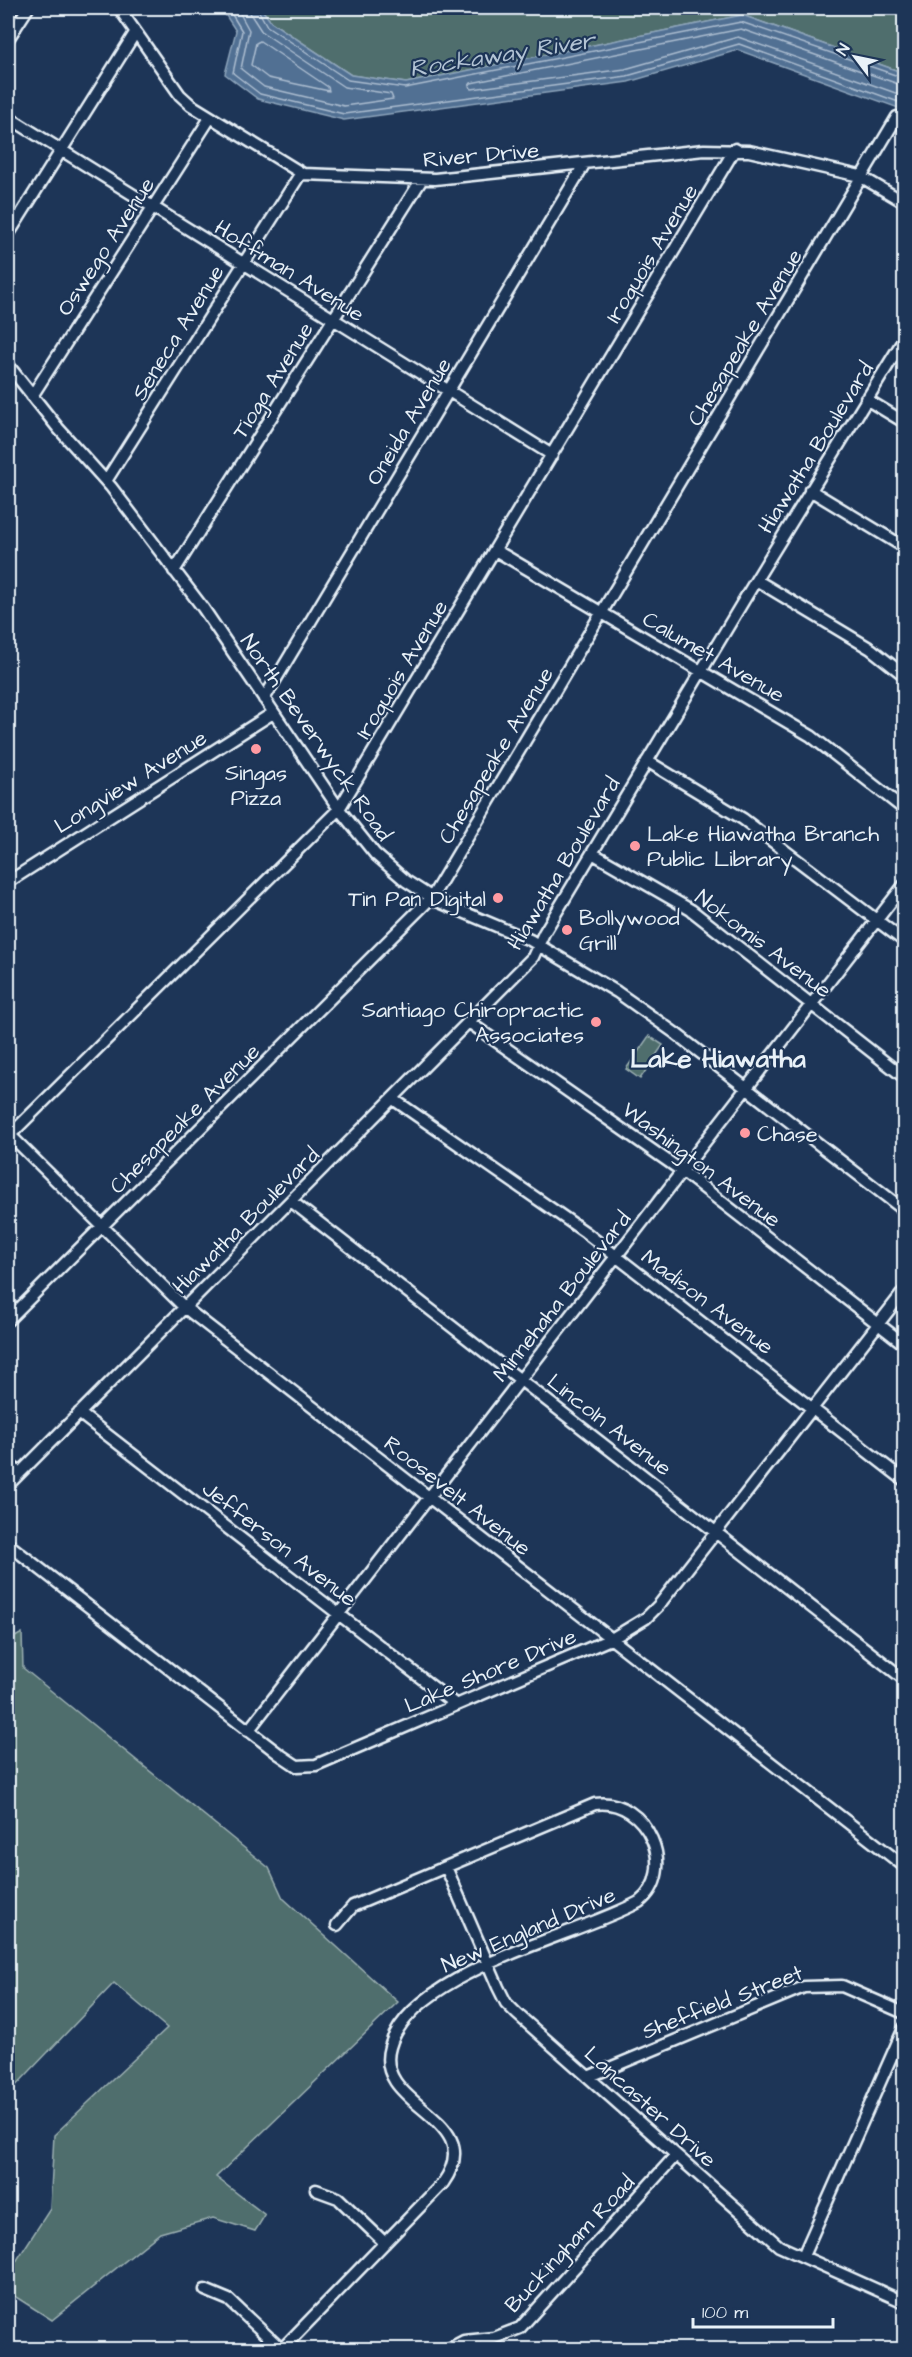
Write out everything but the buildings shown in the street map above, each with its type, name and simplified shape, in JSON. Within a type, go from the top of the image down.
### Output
[{"type":"street","points":[[8,39],[28,8]]},
{"type":"street","name":"River Drive","points":[[119,8],[180,95],[210,118],[301,173],[422,179],[704,150],[735,149],[862,178],[904,202]]},
{"type":"street","points":[[8,235],[135,33]]},
{"type":"street","name":"Hoffman Avenue","points":[[8,117],[552,455]]},
{"type":"street","name":"Chesapeake Avenue","points":[[8,1320],[432,897],[897,117]]},
{"type":"street","name":"Oswego Avenue","points":[[32,396],[210,118]]},
{"type":"street","name":"Iroquois Avenue","points":[[8,1135],[339,809],[735,149]]},
{"type":"street","name":"Oneida Avenue","points":[[264,699],[585,163]]},
{"type":"street","name":"Seneca Avenue","points":[[106,482],[301,173]]},
{"type":"street","name":"Tioga Avenue","points":[[174,571],[422,179]]},
{"type":"street","name":"Hiawatha Boulevard","points":[[8,1485],[534,957],[539,944],[701,670],[904,339]]},
{"type":"street","name":"North Beverwyck Road","points":[[8,365],[106,482],[174,571],[339,809],[375,854],[406,881],[432,897],[539,944],[625,998],[747,1088],[904,1210]]},
{"type":"street","points":[[866,399],[904,422]]},
{"type":"street","points":[[810,490],[904,547]]},
{"type":"street","name":"Calumet Avenue","points":[[495,550],[812,736],[904,809]]},
{"type":"street","points":[[756,580],[871,649],[904,675]]},
{"type":"street","name":"Longview Avenue","points":[[8,882],[273,713]]},
{"type":"street","points":[[647,761],[743,819],[904,941]]},
{"type":"street","name":"Nokomis Avenue","points":[[592,853],[691,910],[904,1077]]},
{"type":"street","name":"Minnehaha Boulevard","points":[[248,1731],[904,885]]},
{"type":"street","name":"Washington Avenue","points":[[470,1023],[682,1171],[904,1344]]},
{"type":"street","name":"Madison Avenue","points":[[393,1099],[616,1256],[904,1480]]},
{"type":"street","name":"Roosevelt Avenue","points":[[8,1135],[184,1307],[904,1866]]},
{"type":"street","name":"Lincoln Avenue","points":[[291,1201],[904,1679]]},
{"type":"street","name":"Lake Shore Drive","points":[[8,1544],[248,1731],[297,1766],[310,1767],[613,1638],[653,1611],[904,1291]]},
{"type":"street","name":"Jefferson Avenue","points":[[80,1413],[456,1705]]},
{"type":"street","points":[[8,1462],[19,1474]]},
{"type":"street","name":"New England Drive","points":[[281,2349],[443,2183],[452,2168],[454,2156],[451,2139],[443,2127],[394,2080],[388,2062],[390,2046],[408,2017],[428,1996],[452,1981],[643,1899],[655,1883],[658,1864],[645,1826],[636,1815],[614,1804],[595,1804],[353,1906],[337,1925]]},
{"type":"street","name":"Lancaster Drive","points":[[446,1867],[506,2003],[779,2246],[904,2302]]},
{"type":"street","name":"Sheffield Street","points":[[588,2077],[804,1987],[842,1986],[904,2013]]},
{"type":"street","points":[[803,2256],[904,2028]]},
{"type":"street","name":"Buckingham Road","points":[[447,2349],[464,2341],[494,2338],[520,2328],[676,2155]]},
{"type":"street","points":[[316,2190],[338,2198],[385,2243]]},
{"type":"street","points":[[205,2290],[229,2300],[281,2349]]},
{"type":"green space","points":[[261,8],[904,8],[904,73],[742,15],[406,83],[351,75],[271,22]]},
{"type":"green space","points":[[649,1036],[663,1045],[640,1079],[626,1069]]},
{"type":"green space","points":[[22,1633],[23,1668],[269,1868],[283,1898],[398,2002],[216,2177],[265,2215],[255,2231],[213,2218],[160,2233],[52,2320],[8,2292],[8,2274],[50,2209],[54,2135],[167,2028],[114,1983],[8,2094],[8,1641]]},
{"type":"water","points":[[221,8],[261,8],[271,22],[351,75],[406,83],[742,15],[904,73],[904,110],[738,50],[628,82],[344,120],[258,99],[225,74],[236,31]]},
{"type":"place","name":"Singas Pizza","points":[[256,749]]},
{"type":"place","name":"Lake Hiawatha Branch Public Library","points":[[635,846]]},
{"type":"place","name":"Tin Pan Digital","points":[[498,898]]},
{"type":"place","name":"Bollywood Grill","points":[[567,930]]},
{"type":"place","name":"Santiago Chiropractic Associates","points":[[596,1022]]},
{"type":"place","name":"Chase","points":[[745,1133]]},
{"type":"district","name":"Lake Hiawatha","points":[[718,1058]]},
{"type":"water label","name":"Rockaway River","points":[[502,54]]}]
